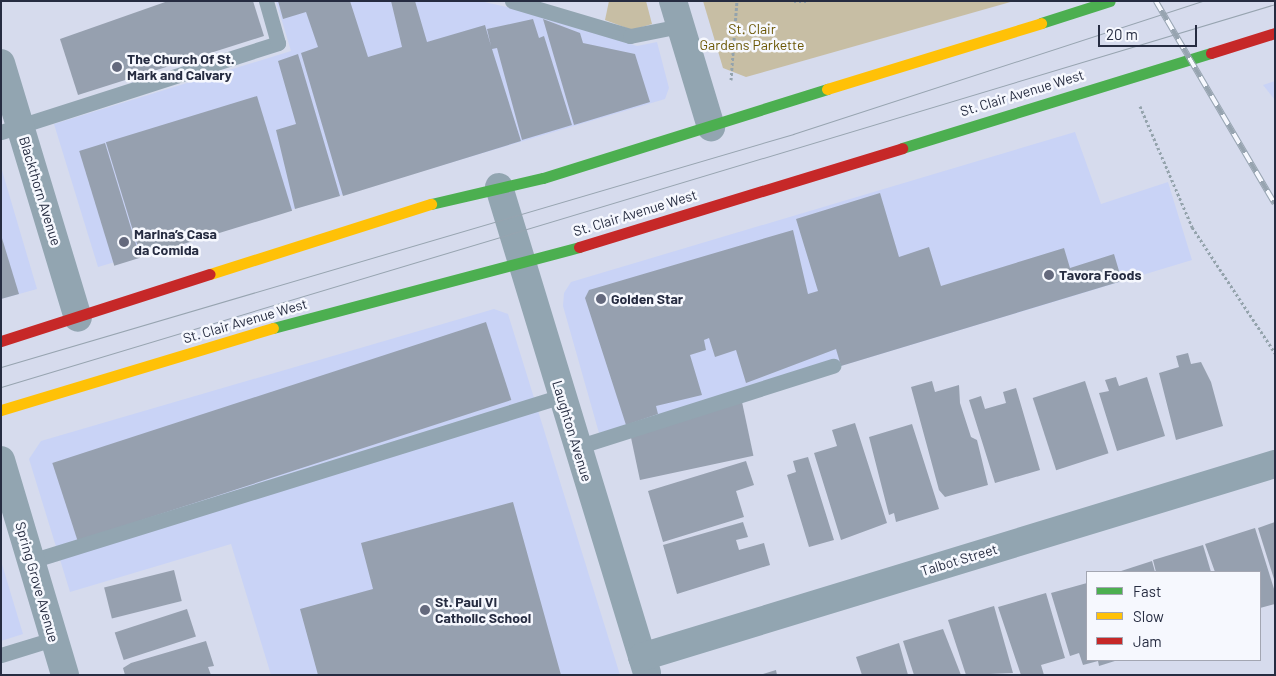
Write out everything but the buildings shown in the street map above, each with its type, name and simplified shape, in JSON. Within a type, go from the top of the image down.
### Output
[{"type":"main road","points":[[1,341],[78,318],[430,204],[543,178],[1110,1]]},
{"type":"main road","name":"St. Clair Avenue West","points":[[1,410],[247,336],[522,260],[565,251],[1275,33]]},
{"type":"street","points":[[677,14],[711,127]]},
{"type":"street","name":"Blackthorn Avenue","points":[[1,63],[11,129],[78,318]]},
{"type":"street","name":"Laughton Avenue","points":[[499,187],[645,666]]},
{"type":"street","name":"Spring Grove Avenue","points":[[1,460],[64,675]]},
{"type":"street","name":"Talbot Street","points":[[645,666],[1275,464]]},
{"type":"lane","points":[[11,129],[278,44],[266,1]]},
{"type":"lane","points":[[512,1],[630,36],[677,14]]},
{"type":"lane","points":[[577,447],[833,366]]},
{"type":"lane","points":[[30,561],[562,396]]},
{"type":"lane","points":[[1,655],[53,638]]},
{"type":"path","points":[[731,84],[737,1]]},
{"type":"path","points":[[794,1],[806,1]]},
{"type":"path","points":[[1139,105],[1192,228],[1275,353]]},
{"type":"shaded area","points":[[276,1],[480,1],[520,10],[637,46],[657,42],[669,88],[665,99],[98,267],[54,124],[291,51]]},
{"type":"shaded area","points":[[1275,81],[1275,100],[1263,85]]},
{"type":"shaded area","points":[[1075,132],[1101,204],[1168,182],[1192,260],[841,366],[599,433],[563,306],[564,293],[571,282]]},
{"type":"shaded area","points":[[1,167],[37,289],[1,299]]},
{"type":"shaded area","points":[[494,309],[508,314],[620,675],[271,675],[231,544],[70,592],[29,459],[41,441]]},
{"type":"shaded area","points":[[1,561],[23,634],[1,641]]},
{"type":"green space","points":[[609,1],[646,1],[652,24],[632,30],[605,20]]},
{"type":"green space","name":"St. Clair Gardens Parkette","points":[[703,1],[1014,1],[746,77],[723,68]]},
{"type":"tram line","points":[[1,367],[793,134],[1203,1]]},
{"type":"tram line","points":[[1,387],[1275,4]]},
{"type":"railway","points":[[1156,1],[1275,204]]},
{"type":"traffic: fast","points":[[1041,23],[1110,1]]},
{"type":"traffic: fast","points":[[902,148],[1211,53]]},
{"type":"traffic: fast","points":[[431,204],[543,178],[827,89]]},
{"type":"traffic: fast","points":[[273,328],[579,247]]},
{"type":"traffic: slow","points":[[827,89],[1041,23]]},
{"type":"traffic: slow","points":[[210,274],[431,204]]},
{"type":"traffic: slow","points":[[1,410],[273,328]]},
{"type":"traffic: jam","points":[[1211,53],[1275,33]]},
{"type":"traffic: jam","points":[[579,247],[902,148]]},
{"type":"traffic: jam","points":[[1,341],[210,274]]},
{"type":"place","name":"The Church Of St. Mark and Calvary","points":[[117,67]]},
{"type":"place","name":"Marina’s Casa da Comida","points":[[124,242]]},
{"type":"place","name":"Tavora Foods","points":[[1049,275]]},
{"type":"place","name":"Golden Star","points":[[601,299]]},
{"type":"place","name":"St. Paul VI Catholic School","points":[[425,610]]}]
